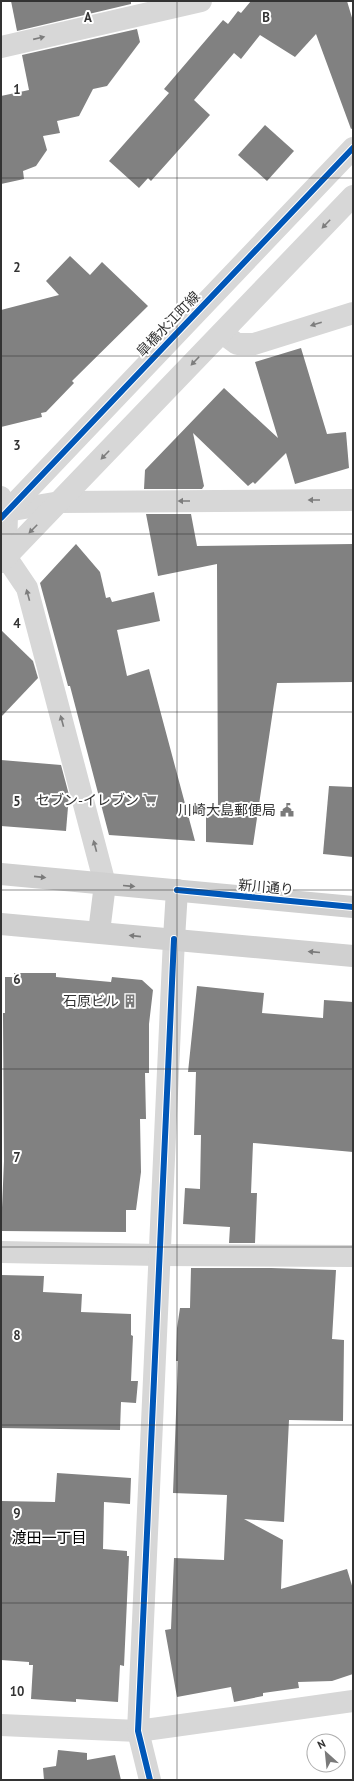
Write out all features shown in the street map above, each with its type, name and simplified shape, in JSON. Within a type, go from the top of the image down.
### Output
[{"type":"main road","name":"新川通り","points":[[1,874],[353,907]]},
{"type":"main road","points":[[99,932],[105,884]]},
{"type":"main road","points":[[174,939],[177,890]]},
{"type":"main road","points":[[1,924],[353,956]]},
{"type":"street","points":[[1,47],[201,1]]},
{"type":"street","name":"皐橋水江町線","points":[[2,509],[353,148]]},
{"type":"street","points":[[4,559],[353,196]]},
{"type":"street","points":[[222,333],[237,344],[254,344],[353,313]]},
{"type":"street","points":[[105,884],[27,588],[4,559],[2,509],[60,502],[353,500]]},
{"type":"street","points":[[150,1780],[138,1732],[174,939]]},
{"type":"street","points":[[1,1252],[159,1255],[353,1256]]},
{"type":"street","points":[[1,1725],[138,1732],[353,1701]]},
{"type":"building","points":[[11,1],[131,1],[131,4],[17,31]]},
{"type":"building","points":[[251,1],[347,1],[353,21],[353,128],[351,129],[316,34],[295,57],[260,35],[241,59],[234,53],[194,100],[210,115],[151,181],[148,178],[139,188],[109,161],[169,93],[164,89],[223,20],[228,24],[238,11],[241,13]]},
{"type":"building","points":[[137,29],[140,42],[107,86],[93,89],[79,116],[57,121],[60,133],[43,136],[47,150],[36,166],[23,171],[24,179],[1,184],[1,96],[29,90],[22,55]]},
{"type":"building","points":[[265,125],[294,151],[267,181],[238,155]]},
{"type":"building","points":[[70,256],[90,275],[102,262],[148,306],[72,381],[74,383],[46,412],[41,413],[42,417],[1,427],[1,310],[59,295],[46,281]]},
{"type":"building","points":[[301,348],[327,434],[346,432],[349,468],[295,484],[286,453],[255,484],[253,482],[248,486],[193,433],[204,486],[202,489],[144,489],[145,470],[224,388],[278,438],[255,362]]},
{"type":"building","points":[[146,514],[191,514],[197,546],[353,544],[353,682],[277,683],[253,845],[206,842],[206,813],[218,811],[217,564],[158,576]]},
{"type":"building","points":[[76,544],[100,572],[106,598],[110,597],[112,602],[154,592],[160,621],[117,630],[127,676],[149,669],[195,841],[109,835],[70,686],[68,686],[40,583]]},
{"type":"building","points":[[1,630],[33,661],[38,678],[1,717]]},
{"type":"building","points":[[1,760],[61,765],[69,795],[66,831],[1,826]]},
{"type":"building","points":[[329,786],[353,787],[353,857],[323,854]]},
{"type":"building","points":[[14,973],[56,973],[56,977],[111,982],[112,977],[142,980],[153,990],[149,1024],[149,1073],[145,1073],[146,1119],[140,1119],[141,1172],[136,1210],[126,1210],[126,1232],[1,1231],[4,1161],[3,1013],[5,1013],[5,977],[14,977]]},
{"type":"building","points":[[197,986],[264,993],[262,1013],[323,1018],[324,1000],[353,1002],[353,1152],[253,1143],[251,1193],[257,1193],[255,1243],[229,1243],[230,1227],[183,1224],[185,1188],[200,1189],[201,1135],[194,1135],[196,1072],[188,1072]]},
{"type":"building","points":[[191,1268],[336,1270],[332,1339],[344,1340],[343,1421],[289,1420],[284,1522],[244,1519],[283,1540],[281,1589],[347,1569],[353,1589],[353,1674],[332,1681],[298,1682],[299,1688],[263,1693],[263,1696],[234,1702],[231,1687],[177,1697],[165,1630],[171,1629],[174,1558],[224,1560],[227,1495],[173,1493],[178,1361],[176,1361],[177,1328],[180,1308],[190,1308]]},
{"type":"building","points":[[1,1275],[44,1276],[43,1292],[82,1294],[81,1312],[131,1314],[131,1335],[133,1336],[131,1381],[138,1381],[136,1403],[121,1402],[120,1430],[1,1428]]},
{"type":"building","points":[[57,1473],[131,1478],[130,1504],[104,1502],[103,1549],[127,1551],[127,1556],[129,1556],[124,1666],[120,1665],[118,1702],[76,1699],[76,1702],[31,1699],[33,1665],[29,1665],[29,1662],[1,1660],[1,1501],[55,1502]]},
{"type":"building","points":[[58,1750],[87,1753],[87,1760],[115,1755],[121,1780],[44,1780],[43,1768],[56,1766]]},
{"type":"cycle path","points":[[1,518],[353,148]]},
{"type":"cycle path","points":[[177,890],[353,907]]},
{"type":"cycle path","points":[[150,1780],[138,1731],[174,939]]},
{"type":"place","name":"セブン-イレブン","points":[[150,800]]},
{"type":"place","name":"川崎大島郵便局","points":[[287,810]]},
{"type":"place","name":"石原ビル","points":[[130,1001]]},
{"type":"district","name":"渡田一丁目","points":[[49,1537]]}]
